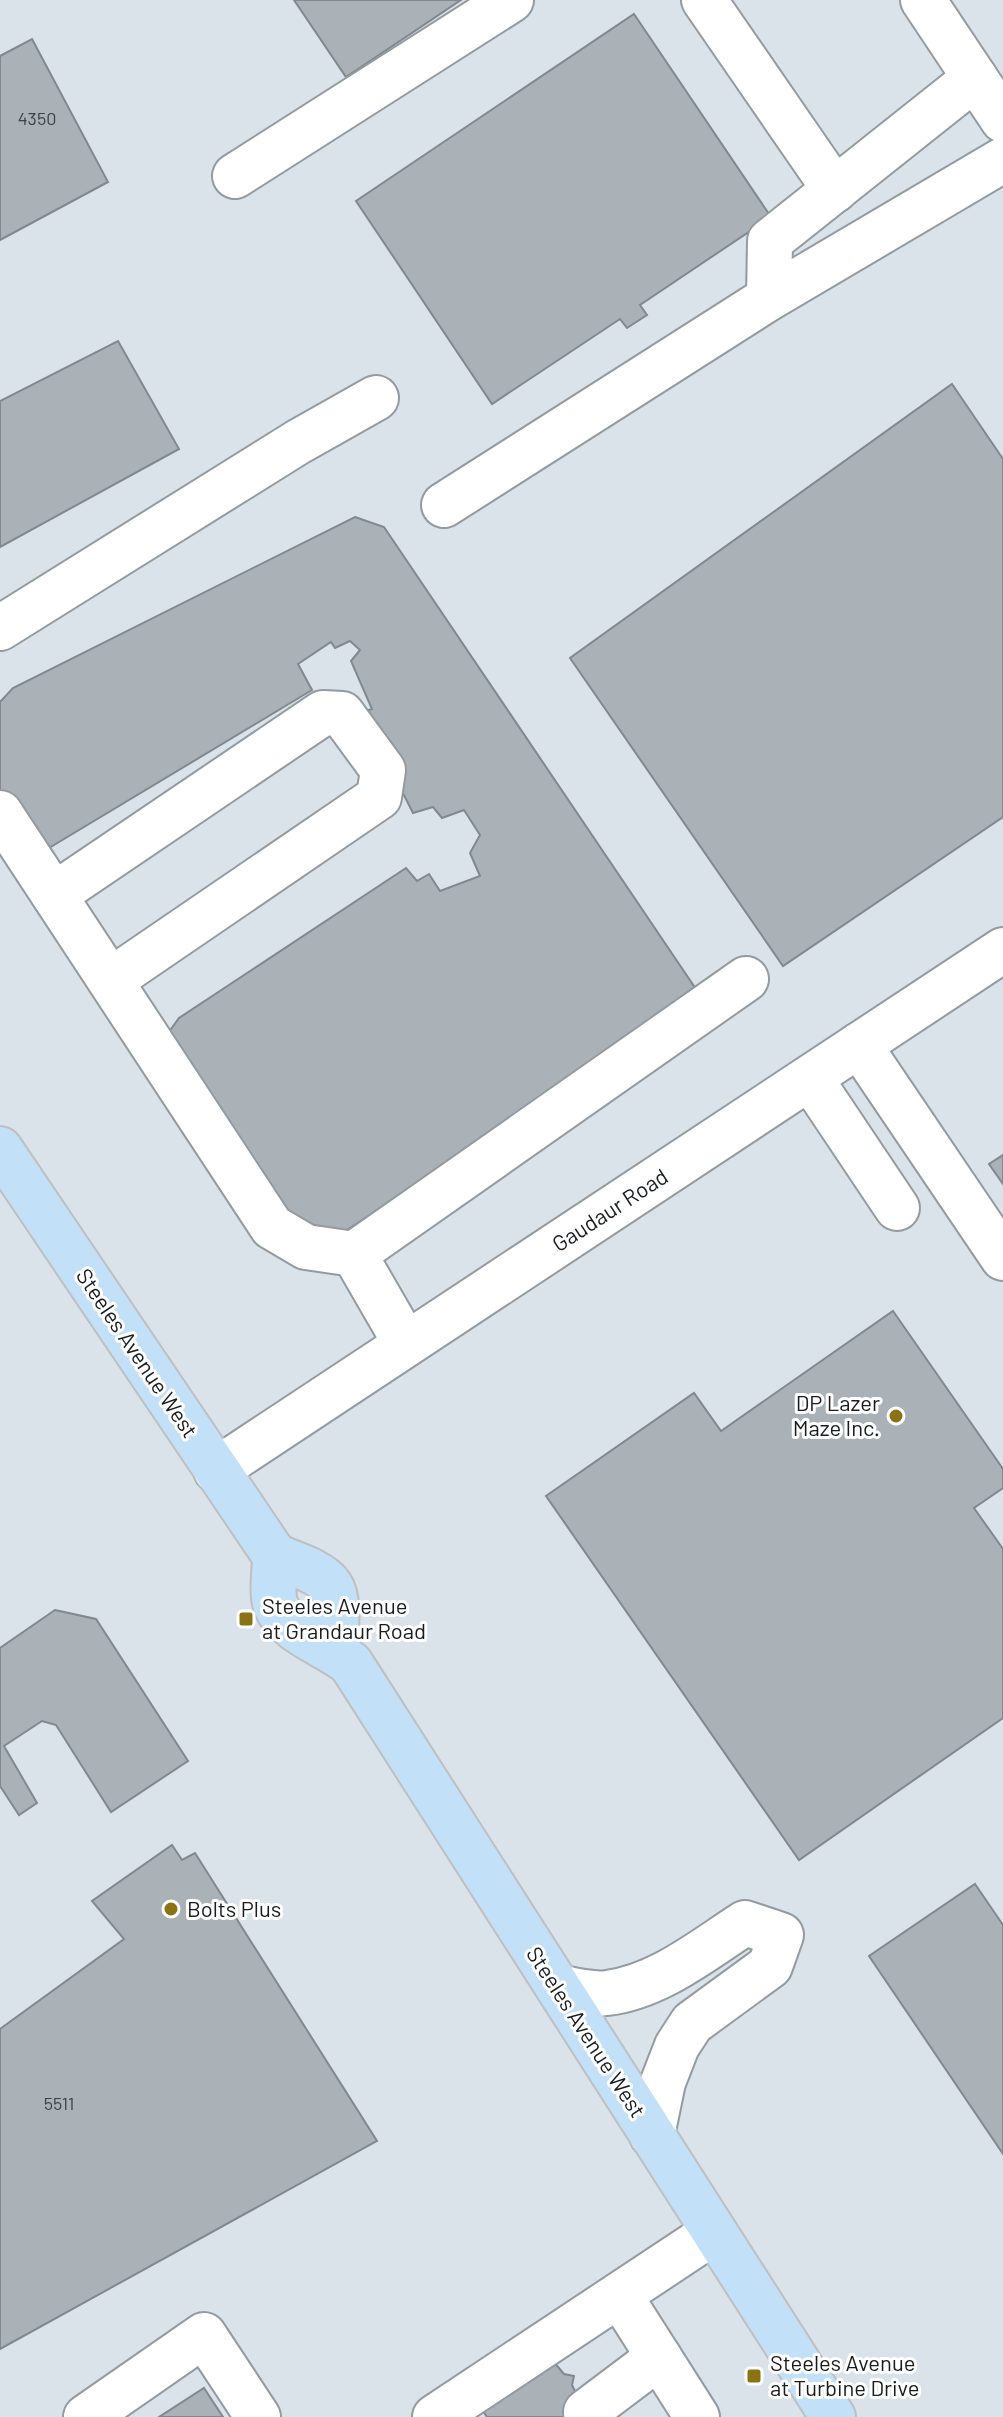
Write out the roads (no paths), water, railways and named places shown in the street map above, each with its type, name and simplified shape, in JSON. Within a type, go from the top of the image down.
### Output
[{"type":"main road","name":"Steeles Avenue West","points":[[0,1149],[275,1556],[324,1574],[338,1597],[335,1650],[351,1664],[714,2232],[819,2412]]},
{"type":"street","points":[[235,176],[511,0]]},
{"type":"street","points":[[704,0],[835,190]]},
{"type":"street","points":[[923,0],[1003,120]]},
{"type":"street","points":[[769,298],[770,241],[975,78]]},
{"type":"street","points":[[444,505],[769,298],[1003,160]]},
{"type":"street","points":[[0,628],[298,442],[376,398]]},
{"type":"street","points":[[54,895],[323,713],[342,714],[383,770],[379,797],[111,980]]},
{"type":"street","points":[[0,813],[272,1227],[306,1247],[354,1254],[746,979]]},
{"type":"street","name":"Gaudaur Road","points":[[216,1470],[1003,950]]},
{"type":"street","points":[[859,1045],[1003,1258]]},
{"type":"street","points":[[810,1078],[897,1208]]},
{"type":"street","points":[[354,1254],[406,1344]]},
{"type":"street","points":[[558,1987],[605,1994],[637,1986],[667,1972],[745,1923],[781,1935],[770,1966],[692,2023],[677,2046],[663,2082],[652,2135]]},
{"type":"street","points":[[435,2417],[714,2232]]},
{"type":"street","points":[[620,2296],[697,2417]]},
{"type":"street","points":[[86,2417],[204,2335],[258,2417]]},
{"type":"street","points":[[612,2408],[659,2357]]},
{"type":"place","name":"DP Lazer Maze Inc.","points":[[896,1416]]},
{"type":"place","name":"Steeles Avenue at Grandaur Road","points":[[246,1619]]},
{"type":"place","name":"Bolts Plus","points":[[171,1909]]},
{"type":"place","name":"Steeles Avenue at Turbine Drive","points":[[754,2376]]}]
